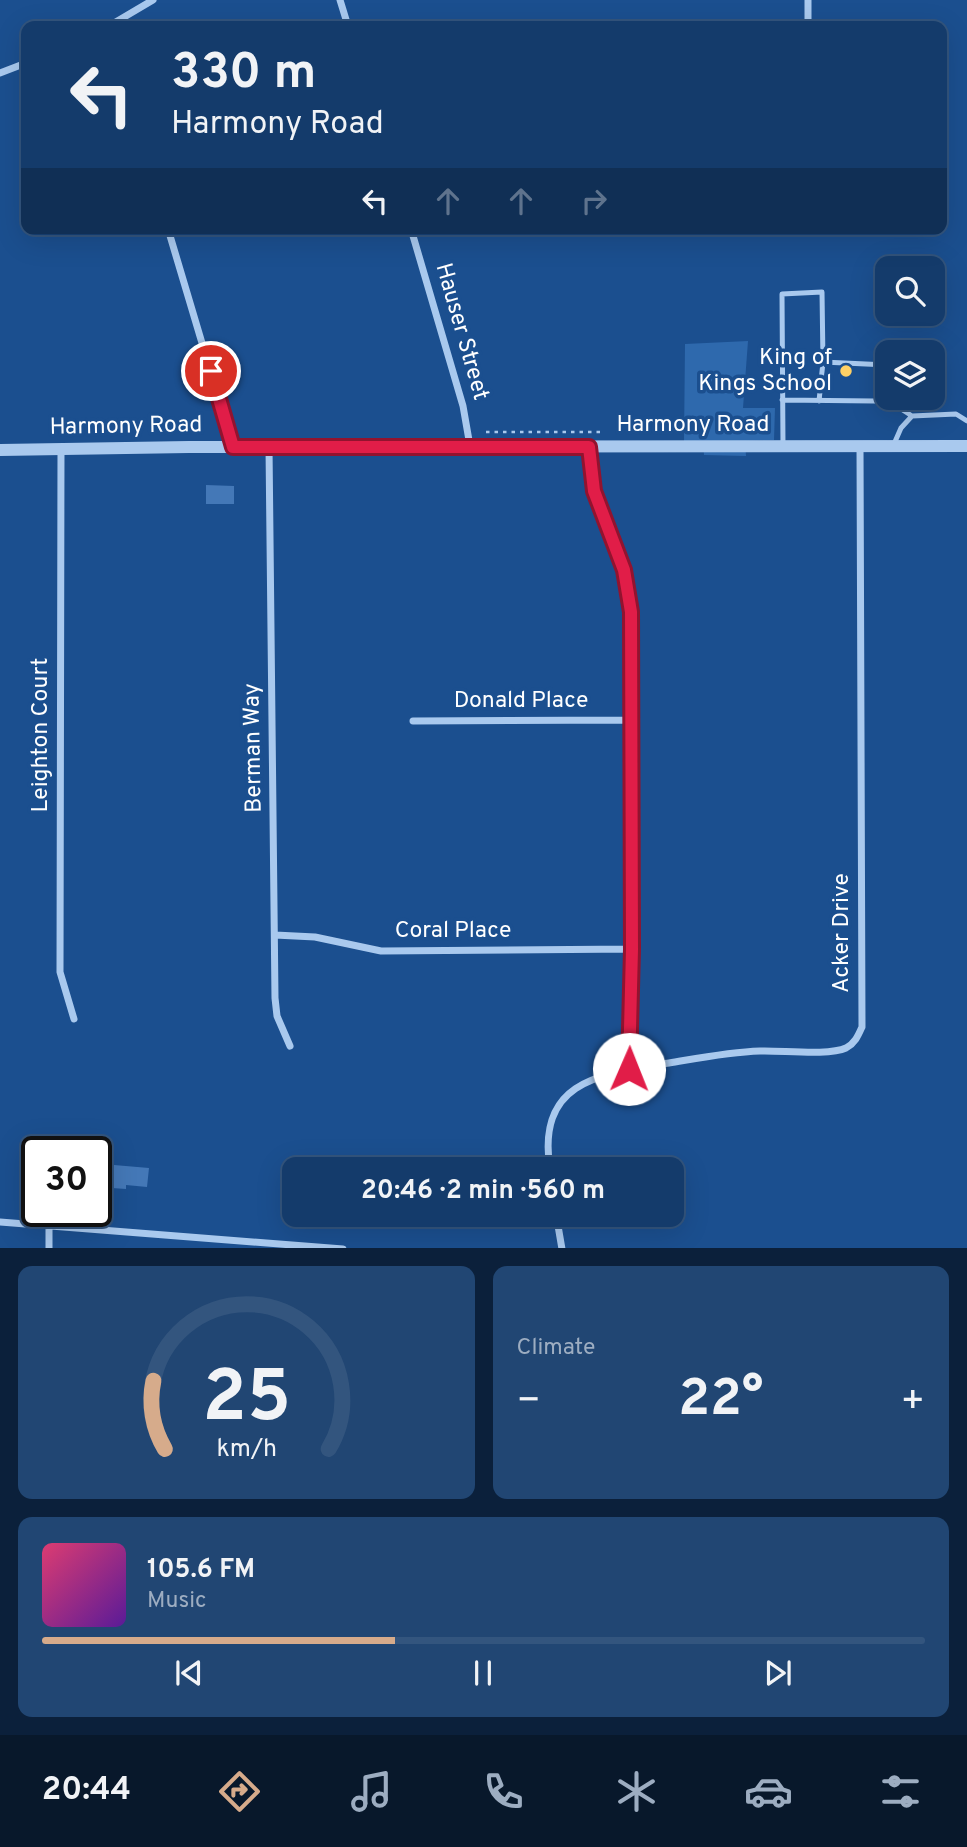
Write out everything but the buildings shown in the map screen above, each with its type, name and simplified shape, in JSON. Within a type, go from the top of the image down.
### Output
[{"type":"street","points":[[117,21],[153,0]]},
{"type":"street","points":[[340,0],[346,21]]},
{"type":"street","points":[[808,0],[808,21]]},
{"type":"street","points":[[0,74],[21,65]]},
{"type":"street","points":[[170,235],[233,447]]},
{"type":"street","name":"Hauser Street","points":[[413,235],[463,406],[470,446]]},
{"type":"street","name":"Acker Drive","points":[[549,1157],[547,1135],[551,1120],[563,1099],[581,1084],[629,1069],[725,1054],[837,1051],[852,1043],[862,1027],[860,446]]},
{"type":"street","name":"Harmony Road","points":[[0,450],[967,446]]},
{"type":"street","name":"Berman Way","points":[[269,447],[275,1007],[290,1046]]},
{"type":"street","points":[[589,447],[594,491],[624,570],[630,596],[632,949],[629,1069]]},
{"type":"street","name":"Leighton Court","points":[[61,449],[60,972],[74,1019]]},
{"type":"street","name":"Donald Place","points":[[413,721],[629,720]]},
{"type":"street","name":"Coral Place","points":[[275,935],[315,937],[381,951],[632,949]]},
{"type":"street","points":[[0,1222],[21,1224]]},
{"type":"street","points":[[48,1248],[50,1227]]},
{"type":"street","points":[[63,1227],[343,1248]]},
{"type":"street","points":[[558,1227],[562,1248]]},
{"type":"lane","points":[[783,446],[782,293],[822,292],[823,362],[819,401]]},
{"type":"lane","points":[[823,362],[875,364]]},
{"type":"lane","points":[[782,400],[875,400]]},
{"type":"lane","points":[[903,410],[912,416],[956,414],[967,421]]},
{"type":"lane","points":[[893,446],[901,428],[912,416]]},
{"type":"path","points":[[486,432],[601,432]]},
{"type":"shaded area","points":[[748,341],[743,408],[775,408],[774,440],[745,441],[746,456],[704,455],[703,441],[684,441],[685,344]]},
{"type":"place","name":"King of Kings School","points":[[846,371]]},
{"type":"route","points":[[211,371],[233,447],[589,447],[594,491],[624,570],[630,596],[632,949],[629,1069]]}]
